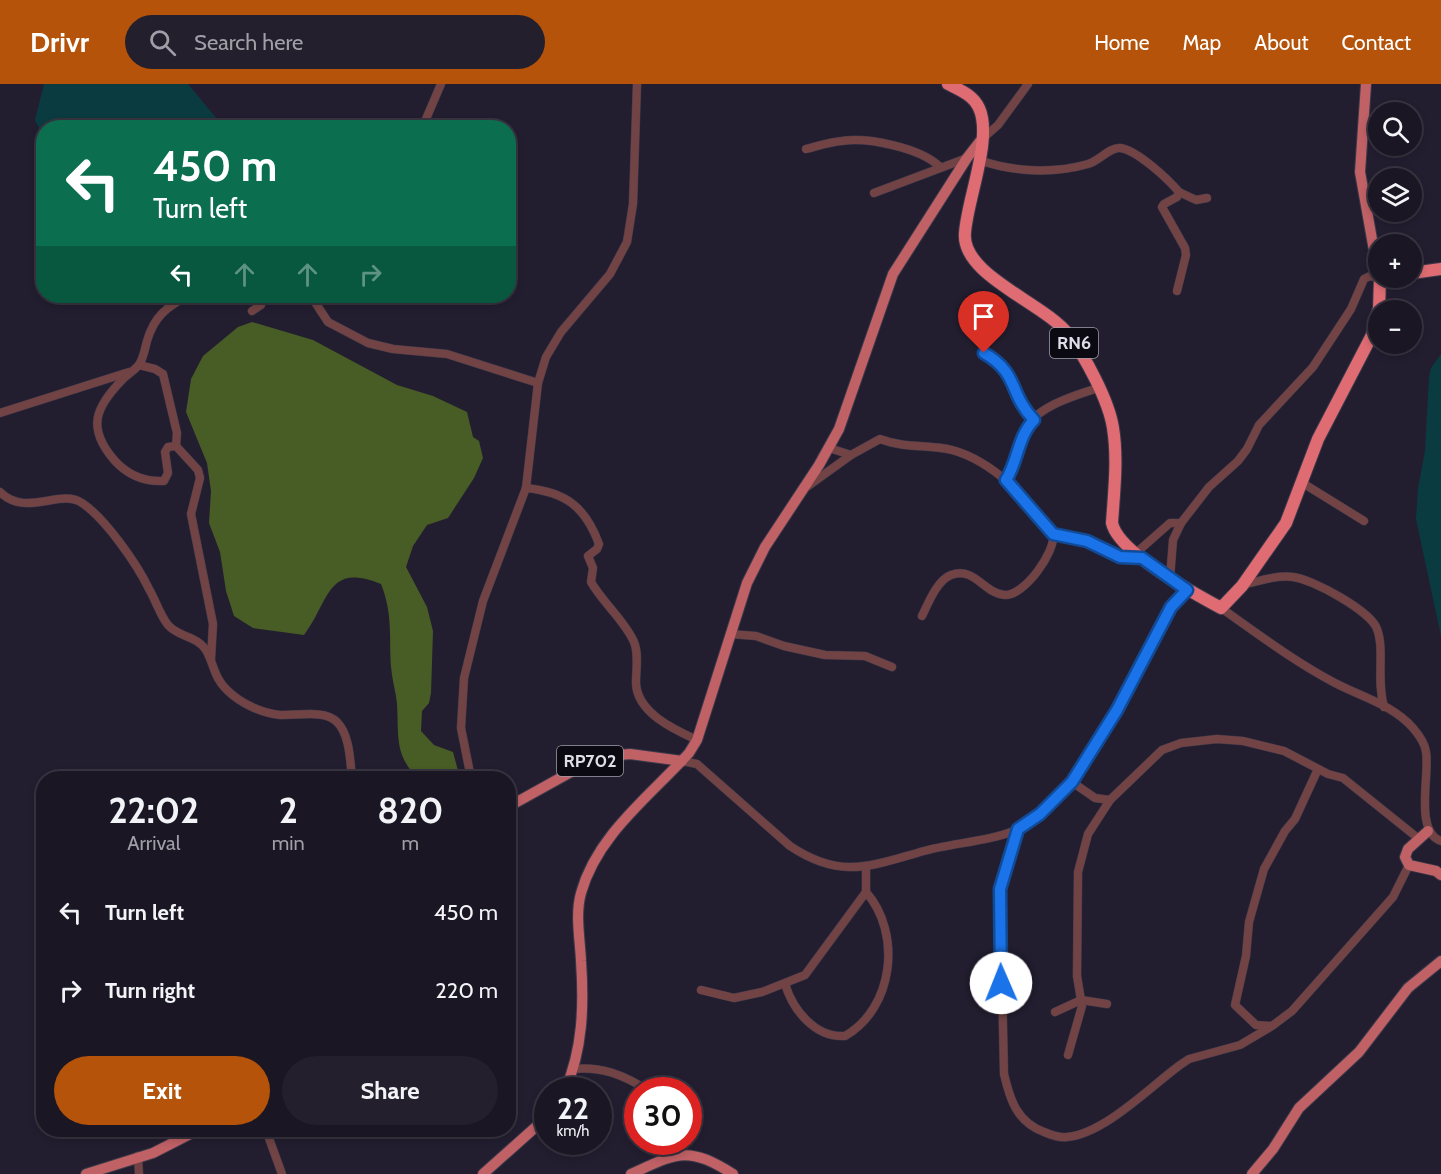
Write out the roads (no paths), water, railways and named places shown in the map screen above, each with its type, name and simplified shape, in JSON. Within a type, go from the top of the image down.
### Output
[{"type":"highway","name":"RN6","points":[[948,84],[972,98],[979,108],[983,123],[981,140],[973,159],[964,234],[970,256],[987,275],[1033,303],[1064,329],[1098,388],[1113,428],[1115,454],[1113,527],[1139,555],[1187,590],[1221,608]]},
{"type":"highway","points":[[1422,271],[1441,268]]},
{"type":"highway","points":[[1221,608],[1242,585],[1282,530],[1317,439],[1368,343]]},
{"type":"main road","points":[[1366,84],[1360,172],[1371,234]]},
{"type":"main road","points":[[570,1077],[581,1024],[583,991],[578,914],[585,880],[613,832],[682,761],[697,740],[730,634],[755,567],[829,448],[838,429],[893,274],[973,159]]},
{"type":"main road","name":"RP702","points":[[516,803],[598,757],[630,754],[682,761]]},
{"type":"main road","points":[[1428,831],[1406,853],[1409,865],[1436,871],[1441,875]]},
{"type":"main road","points":[[1252,1174],[1273,1149],[1299,1108],[1370,1040],[1408,988],[1441,961]]},
{"type":"main road","points":[[483,1174],[534,1128]]},
{"type":"main road","points":[[86,1174],[153,1153],[184,1137]]},
{"type":"main road","points":[[631,1174],[675,1155],[699,1156],[733,1174]]},
{"type":"street","points":[[426,120],[441,84]]},
{"type":"street","points":[[470,771],[461,728],[464,678],[483,601],[526,488],[538,383],[553,344],[597,292],[627,242],[633,204],[637,84]]},
{"type":"street","points":[[981,140],[998,125],[1028,84]]},
{"type":"street","points":[[806,149],[842,141],[866,141],[928,157],[940,167]]},
{"type":"street","points":[[874,193],[906,183],[940,167],[973,159],[1000,167],[1033,170],[1087,164],[1117,148],[1124,148],[1143,160],[1179,192],[1196,200],[1207,198]]},
{"type":"street","points":[[1177,291],[1183,269],[1185,248],[1162,207],[1177,198],[1179,192]]},
{"type":"street","points":[[1170,578],[1173,540],[1181,523],[1209,487],[1238,462],[1259,425],[1313,367],[1351,309],[1364,279],[1368,277]]},
{"type":"street","points":[[175,303],[154,320],[140,365],[111,392],[97,422],[99,438],[106,450],[132,475],[157,482],[164,481],[168,473],[165,452],[168,447],[176,446]]},
{"type":"street","points":[[252,311],[261,306],[262,303]]},
{"type":"street","points":[[316,303],[328,322],[368,343],[393,349],[447,354],[538,383]]},
{"type":"street","points":[[984,353],[1007,370],[1020,404],[1034,420]]},
{"type":"street","points":[[140,365],[163,374],[177,434],[176,446],[198,470],[200,478],[200,487],[191,514],[213,624],[210,661]]},
{"type":"street","points":[[0,413],[130,372]]},
{"type":"street","points":[[1006,480],[1017,463],[1027,427],[1034,420],[1064,400],[1098,388]]},
{"type":"street","points":[[804,488],[851,455],[880,439],[906,447],[942,448],[966,455],[997,471],[1053,534],[1087,541],[1120,557],[1139,555],[1170,523],[1181,523]]},
{"type":"street","points":[[829,448],[851,455]]},
{"type":"street","points":[[1301,482],[1364,521]]},
{"type":"street","points":[[526,488],[562,495],[580,510],[599,544],[597,549],[588,556],[593,568],[591,582],[611,613],[628,631],[636,647],[636,688],[639,694],[665,724],[697,740]]},
{"type":"street","points":[[0,492],[17,502],[34,504],[77,500],[85,504],[105,526],[136,569],[170,627],[198,642],[206,649],[213,670],[227,690],[253,707],[278,714],[326,716],[337,721],[346,738],[351,771]]},
{"type":"street","points":[[922,616],[941,582],[951,575],[967,574],[981,581],[992,592],[1007,596],[1013,594],[1029,580],[1050,552],[1053,534]]},
{"type":"street","points":[[1242,585],[1265,579],[1293,577],[1319,586],[1364,614],[1378,632],[1379,686],[1384,707]]},
{"type":"street","points":[[682,761],[696,764],[790,846],[806,857],[833,867],[866,866],[1018,829],[1040,814],[1072,782],[1117,710],[1171,607],[1187,590]]},
{"type":"street","points":[[1221,608],[1289,656],[1335,683],[1401,716],[1423,741],[1427,753],[1425,817],[1428,831],[1441,841]]},
{"type":"street","points":[[730,634],[756,636],[784,646],[825,655],[865,656],[892,667]]},
{"type":"street","points":[[1068,1055],[1081,1015],[1077,956],[1078,872],[1088,834],[1110,800],[1162,750],[1181,743],[1217,739],[1243,741],[1293,754],[1318,769],[1343,778],[1419,839]]},
{"type":"street","points":[[1272,1026],[1256,1025],[1235,1005],[1246,956],[1249,922],[1264,869],[1285,831],[1295,819],[1318,769]]},
{"type":"street","points":[[1072,782],[1095,798],[1103,810]]},
{"type":"street","points":[[1095,798],[1110,800]]},
{"type":"street","points":[[1018,829],[1002,879],[1000,898],[1004,1074],[1012,1104],[1029,1124],[1059,1137],[1068,1137],[1090,1130],[1110,1120],[1189,1059],[1240,1045],[1292,1011],[1393,897],[1409,865]]},
{"type":"street","points":[[784,984],[797,1011],[822,1031],[845,1036],[860,1025],[882,996],[887,958],[884,926],[866,892],[866,866]]},
{"type":"street","points":[[701,990],[734,998],[800,978],[813,967],[866,892]]},
{"type":"street","points":[[1055,1012],[1081,1000],[1107,1004]]},
{"type":"street","points":[[573,1069],[602,1069],[624,1077]]},
{"type":"street","points":[[269,1137],[282,1174]]},
{"type":"street","points":[[138,1156],[139,1174]]}]
